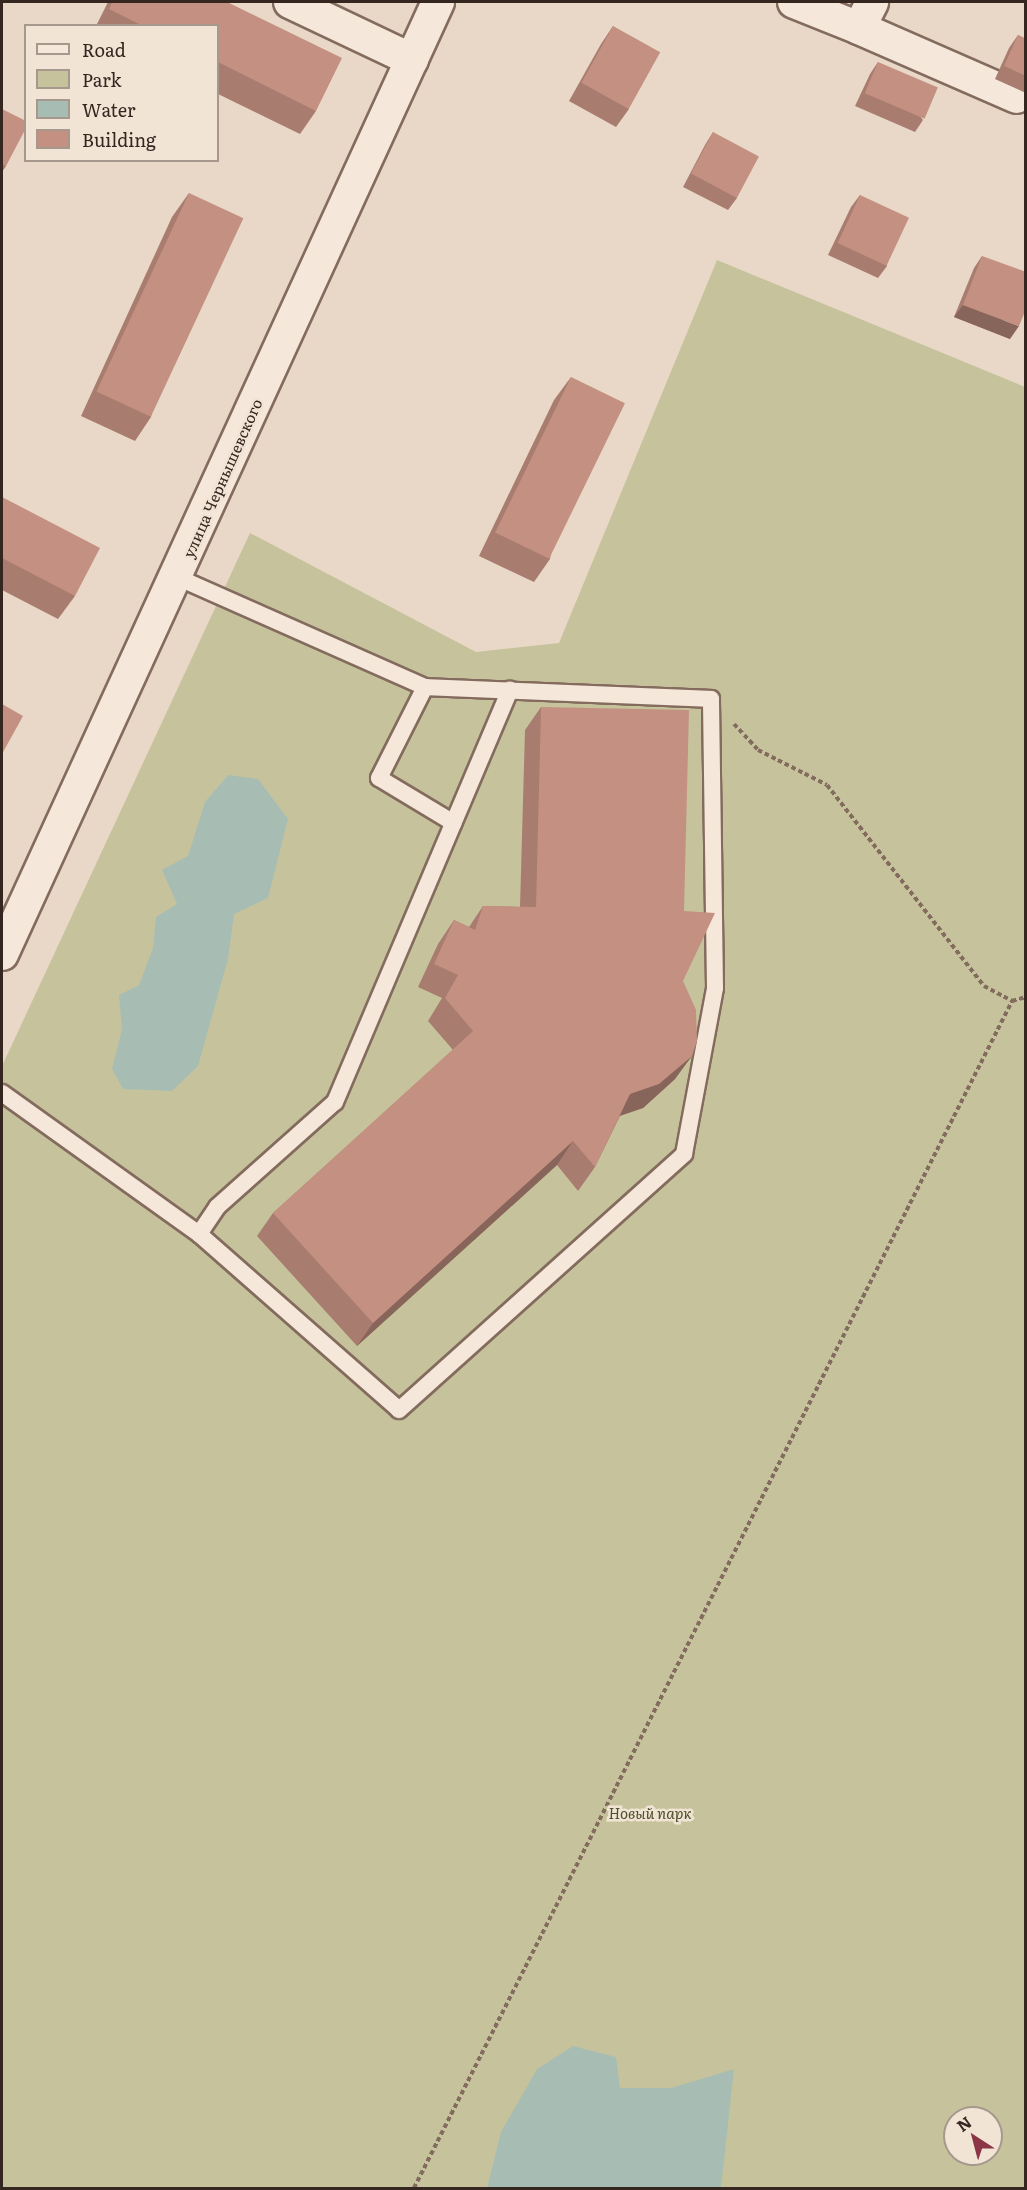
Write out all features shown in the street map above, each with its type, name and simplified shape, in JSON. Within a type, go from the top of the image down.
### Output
[{"type":"street","points":[[290,2],[412,60]]},
{"type":"street","name":"улица Чернышевского","points":[[2,954],[177,577],[438,2]]},
{"type":"street","points":[[794,2],[866,15],[1017,97]]},
{"type":"lane","points":[[2,1093],[199,1234],[399,1410],[684,1154],[715,988],[711,699],[425,687],[177,577]]},
{"type":"lane","points":[[425,687],[379,778],[454,823]]},
{"type":"lane","points":[[199,1234],[217,1208],[335,1102],[510,690]]},
{"type":"path","points":[[711,699],[758,750],[827,785],[984,986],[1012,1000],[1026,997]]},
{"type":"path","points":[[414,2188],[1012,1000]]},
{"type":"green space","name":"Новый парк","points":[[717,260],[1025,387],[1025,2188],[2,2188],[2,1066],[250,533],[476,652],[559,643]]},
{"type":"water","points":[[228,775],[258,779],[288,819],[268,898],[234,914],[228,959],[198,1066],[172,1091],[123,1089],[112,1069],[122,1029],[119,995],[139,985],[153,948],[156,917],[177,904],[162,870],[188,856],[205,802]]},
{"type":"water","points":[[573,2046],[616,2057],[620,2088],[671,2088],[734,2069],[721,2188],[487,2188],[501,2132],[537,2069]]},
{"type":"building","points":[[112,2],[227,2],[342,58],[316,111],[219,62],[219,24],[139,24],[109,9]]},
{"type":"building","points":[[613,26],[660,52],[629,109],[581,83]]},
{"type":"building","points":[[1018,35],[1026,39],[1026,76],[1004,66]]},
{"type":"building","points":[[878,62],[938,87],[925,119],[865,93]]},
{"type":"building","points":[[2,109],[24,120],[24,132],[6,166],[2,164]]},
{"type":"building","points":[[713,132],[759,156],[737,198],[691,173]]},
{"type":"building","points":[[189,193],[243,218],[151,417],[96,391]]},
{"type":"building","points":[[860,195],[909,218],[887,266],[838,243]]},
{"type":"building","points":[[982,256],[1026,272],[1026,309],[1019,326],[963,305]]},
{"type":"building","points":[[571,377],[625,403],[549,559],[495,532]]},
{"type":"building","points":[[2,497],[100,548],[75,596],[2,558]]},
{"type":"building","points":[[2,704],[23,716],[2,754]]},
{"type":"building","points":[[541,707],[689,710],[684,911],[715,913],[683,981],[696,1010],[697,1041],[692,1056],[659,1084],[630,1094],[595,1167],[573,1141],[373,1323],[273,1213],[473,1031],[445,998],[458,975],[434,964],[454,920],[475,930],[483,906],[536,907]]}]
